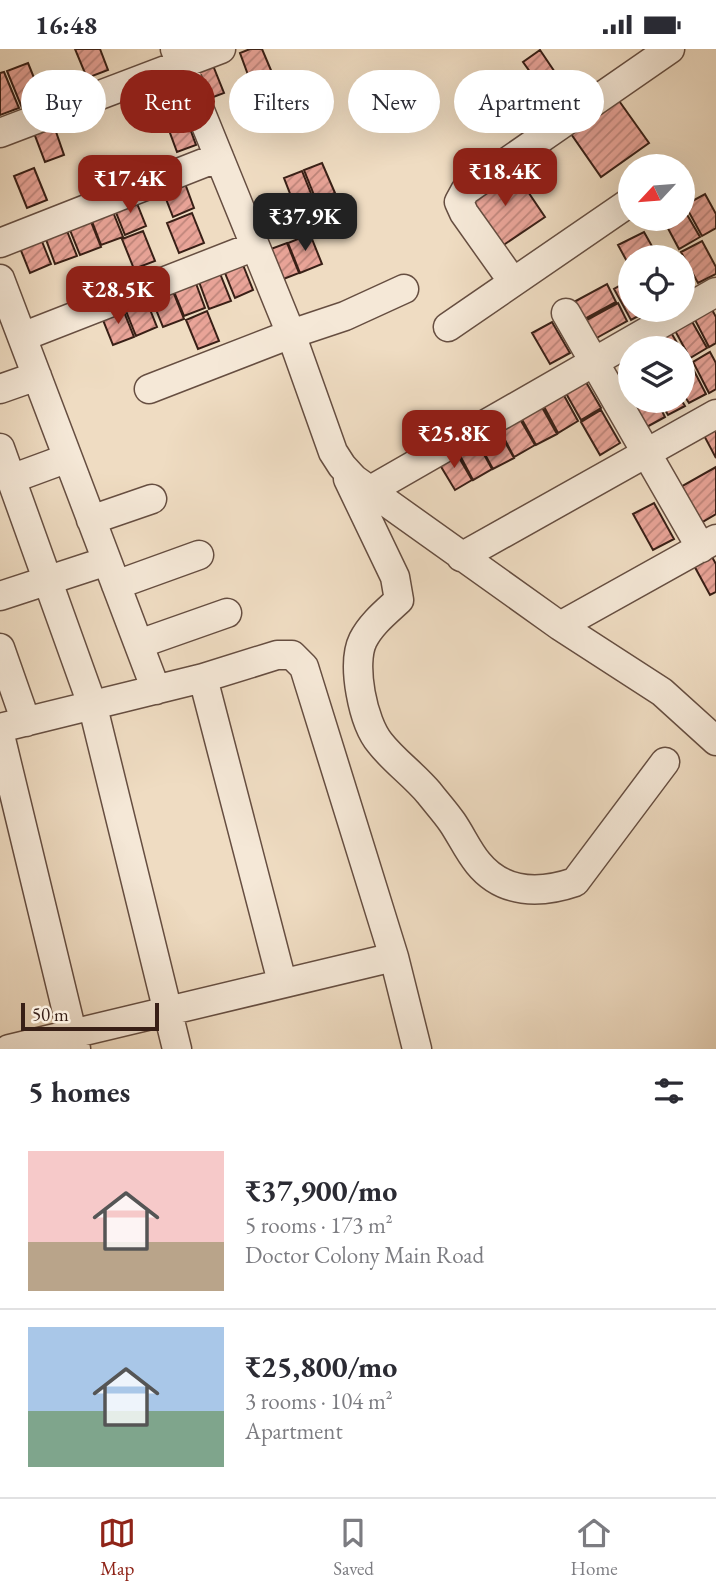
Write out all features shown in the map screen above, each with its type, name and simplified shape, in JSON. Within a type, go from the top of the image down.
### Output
[{"type":"street","points":[[0,133],[178,56],[221,49]]},
{"type":"street","points":[[513,282],[464,213],[459,202],[465,191],[670,49]]},
{"type":"street","points":[[178,56],[291,334],[333,452],[377,535],[395,577],[399,600],[373,624],[361,642],[358,674],[363,709],[378,741],[425,788],[490,877],[519,890],[553,890],[575,882],[665,762]]},
{"type":"street","points":[[0,243],[219,157]]},
{"type":"street","points":[[448,327],[618,210]]},
{"type":"street","points":[[22,337],[255,246]]},
{"type":"street","points":[[0,279],[156,690]]},
{"type":"street","points":[[149,389],[345,316],[404,289]]},
{"type":"street","points":[[369,491],[716,292]]},
{"type":"street","points":[[560,626],[708,543],[646,452],[566,313]]},
{"type":"street","points":[[0,389],[37,376]]},
{"type":"street","points":[[461,557],[716,414]]},
{"type":"street","points":[[0,448],[93,707],[177,1049]]},
{"type":"street","points":[[11,479],[68,458]]},
{"type":"street","points":[[342,467],[369,491],[461,557],[662,692],[716,741]]},
{"type":"street","points":[[91,520],[152,499]]},
{"type":"street","points":[[0,596],[46,580],[112,573],[198,555]]},
{"type":"street","points":[[139,644],[227,613]]},
{"type":"street","points":[[0,648],[13,725],[203,678],[277,655],[292,656],[304,667],[394,957],[417,1049]]},
{"type":"street","points":[[203,678],[282,982]]},
{"type":"street","points":[[0,735],[74,1041]]},
{"type":"street","points":[[9,1049],[74,1041],[168,1010],[394,957]]},
{"type":"building","points":[[75,49],[100,49],[108,70],[84,70]]},
{"type":"building","points":[[250,49],[262,49],[271,70],[246,70],[240,53]]},
{"type":"building","points":[[540,50],[553,70],[529,70],[523,62]]},
{"type":"building","points":[[28,63],[31,70],[21,70],[21,106],[7,71]]},
{"type":"building","points":[[212,63],[215,70],[194,70]]},
{"type":"building","points":[[215,70],[224,93],[215,96]]},
{"type":"building","points":[[4,72],[19,108],[0,115],[0,73]]},
{"type":"building","points":[[617,98],[649,143],[633,154],[618,154],[618,165],[601,177],[570,133],[604,133],[604,107]]},
{"type":"building","points":[[34,133],[56,133],[64,155],[45,162]]},
{"type":"building","points":[[170,133],[192,133],[196,145],[177,152]]},
{"type":"building","points":[[322,163],[335,193],[316,200],[304,170]]},
{"type":"building","points":[[34,168],[47,200],[27,208],[14,176]]},
{"type":"building","points":[[512,168],[545,217],[499,248],[466,199]]},
{"type":"building","points":[[302,171],[314,201],[296,209],[284,178]]},
{"type":"building","points":[[183,178],[194,208],[173,217],[161,186]]},
{"type":"building","points":[[705,194],[716,214],[716,228],[702,236],[695,223],[695,200]]},
{"type":"building","points":[[134,196],[146,226],[125,235],[113,205]]},
{"type":"building","points":[[111,207],[123,237],[101,245],[90,216]]},
{"type":"building","points":[[192,213],[204,243],[179,253],[167,223]]},
{"type":"building","points":[[89,217],[101,247],[80,255],[68,225]]},
{"type":"building","points":[[65,226],[77,256],[55,264],[44,234]]},
{"type":"building","points":[[695,228],[700,237],[686,245],[677,245],[669,231],[695,231]]},
{"type":"building","points":[[143,231],[155,261],[134,269],[122,239]]},
{"type":"building","points":[[644,232],[651,245],[618,245]]},
{"type":"building","points":[[39,234],[51,264],[30,273],[18,243]]},
{"type":"building","points":[[310,234],[322,264],[300,273],[288,243]]},
{"type":"building","points":[[702,241],[716,267],[716,274],[698,283],[695,278],[694,245]]},
{"type":"building","points":[[287,243],[299,273],[281,280],[268,250]]},
{"type":"building","points":[[241,260],[253,290],[235,298],[223,268]]},
{"type":"building","points":[[219,271],[231,301],[209,309],[198,279]]},
{"type":"building","points":[[194,278],[205,308],[184,316],[172,287]]},
{"type":"building","points":[[607,284],[616,302],[581,321],[572,303]]},
{"type":"building","points":[[172,289],[184,319],[163,327],[151,297]]},
{"type":"building","points":[[145,297],[157,327],[136,336],[124,306]]},
{"type":"building","points":[[618,303],[618,322],[625,322],[593,340],[583,322]]},
{"type":"building","points":[[710,306],[716,317],[716,343],[709,347],[695,315]]},
{"type":"building","points":[[122,307],[134,337],[113,345],[101,315]]},
{"type":"building","points":[[207,311],[219,341],[198,349],[186,320]]},
{"type":"building","points":[[552,322],[570,353],[550,364],[532,333]]},
{"type":"building","points":[[682,322],[692,322],[707,348],[695,355],[695,336],[678,336],[673,327]]},
{"type":"building","points":[[669,329],[673,336],[656,336]]},
{"type":"building","points":[[710,352],[716,363],[716,389],[709,393],[695,361]]},
{"type":"building","points":[[695,373],[706,394],[695,400]]},
{"type":"building","points":[[583,377],[601,408],[581,420],[563,388]]},
{"type":"building","points":[[561,390],[578,421],[558,433],[541,401]]},
{"type":"building","points":[[539,402],[557,434],[536,445],[519,414]]},
{"type":"building","points":[[601,410],[620,443],[600,455],[581,422]]},
{"type":"building","points":[[636,413],[663,413],[665,417],[643,429]]},
{"type":"building","points":[[517,414],[535,445],[514,457],[497,425]]},
{"type":"building","points":[[716,419],[716,458],[700,428]]},
{"type":"building","points":[[496,426],[514,458],[493,469],[476,438]]},
{"type":"building","points":[[475,438],[492,469],[473,480],[456,448]]},
{"type":"building","points":[[454,449],[472,480],[455,490],[437,460]]},
{"type":"building","points":[[716,467],[716,514],[699,524],[679,488]]},
{"type":"building","points":[[654,503],[674,539],[653,550],[633,514]]},
{"type":"building","points":[[708,550],[716,564],[716,592],[710,595],[691,560]]}]
